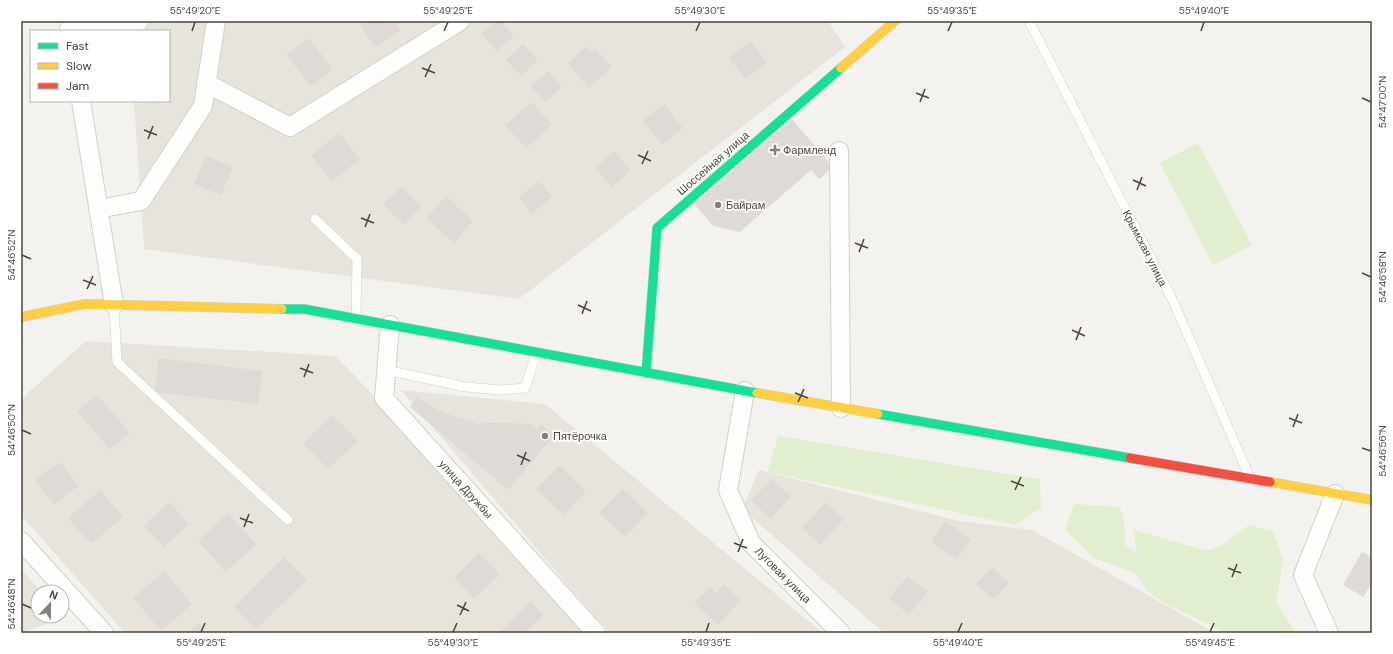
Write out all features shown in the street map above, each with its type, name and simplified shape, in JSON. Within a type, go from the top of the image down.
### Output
[{"type":"main road","name":"Шоссейная улица","points":[[646,373],[657,228],[895,21]]},
{"type":"main road","points":[[21,317],[85,304],[304,309],[745,391],[1372,500]]},
{"type":"street","points":[[68,27],[128,27],[139,21]]},
{"type":"street","points":[[98,209],[141,201],[203,106],[216,21]]},
{"type":"street","points":[[206,83],[290,127],[460,21]]},
{"type":"street","points":[[81,102],[114,305]]},
{"type":"street","points":[[839,151],[841,408]]},
{"type":"street","name":"улица Дружбы","points":[[390,325],[384,398],[596,633]]},
{"type":"street","name":"Луговая улица","points":[[745,391],[728,490],[751,543],[841,633]]},
{"type":"street","points":[[1329,633],[1303,575],[1334,494]]},
{"type":"street","points":[[21,541],[104,633]]},
{"type":"lane","name":"Крымская улица","points":[[1029,21],[1174,303],[1251,480]]},
{"type":"lane","points":[[315,219],[357,259],[356,319]]},
{"type":"lane","points":[[114,305],[118,362],[288,520]]},
{"type":"lane","points":[[386,370],[466,387],[501,390],[524,388],[537,352]]},
{"type":"shaded area","points":[[127,21],[828,21],[845,47],[519,299],[144,249],[134,102],[170,102],[170,30],[128,30]]},
{"type":"shaded area","points":[[86,341],[336,356],[598,633],[125,633],[21,515],[21,399]]},
{"type":"shaded area","points":[[401,390],[545,404],[823,633],[610,633]]},
{"type":"shaded area","points":[[759,470],[959,521],[1032,530],[1215,633],[884,633],[742,509]]},
{"type":"shaded area","points":[[21,570],[34,584],[30,584],[30,624],[46,624],[21,633]]},
{"type":"green space","points":[[1198,143],[1252,245],[1213,265],[1160,163]]},
{"type":"green space","points":[[778,436],[1040,479],[1041,508],[1015,525],[768,472]]},
{"type":"green space","points":[[1074,504],[1120,507],[1124,521],[1125,545],[1136,552],[1134,530],[1208,551],[1225,543],[1249,525],[1273,531],[1283,560],[1276,602],[1296,633],[1228,633],[1166,604],[1147,591],[1135,573],[1094,558],[1065,530]]},
{"type":"building","points":[[365,21],[394,21],[401,30],[375,47],[360,25]]},
{"type":"building","points":[[497,21],[501,21],[514,36],[497,51],[482,34]]},
{"type":"building","points":[[309,38],[333,69],[311,86],[286,55]]},
{"type":"building","points":[[751,41],[767,63],[745,79],[729,58]]},
{"type":"building","points":[[523,44],[538,60],[521,76],[506,60]]},
{"type":"building","points":[[587,46],[591,51],[595,48],[612,67],[589,88],[568,63]]},
{"type":"building","points":[[548,71],[562,87],[545,102],[531,86]]},
{"type":"building","points":[[532,102],[552,125],[526,148],[505,125]]},
{"type":"building","points":[[664,104],[683,128],[662,145],[643,121]]},
{"type":"building","points":[[792,119],[833,167],[819,179],[811,170],[740,232],[713,226],[694,204]]},
{"type":"building","points":[[339,133],[360,159],[332,181],[311,156]]},
{"type":"building","points":[[614,151],[631,170],[612,187],[595,168]]},
{"type":"building","points":[[206,156],[233,167],[221,195],[194,184]]},
{"type":"building","points":[[539,181],[552,197],[532,214],[519,197]]},
{"type":"building","points":[[402,187],[421,207],[403,225],[383,204]]},
{"type":"building","points":[[446,196],[473,221],[454,243],[426,218]]},
{"type":"building","points":[[158,358],[262,371],[258,404],[155,392]]},
{"type":"building","points":[[97,395],[130,433],[110,450],[77,411]]},
{"type":"building","points":[[417,397],[442,412],[481,425],[482,422],[531,424],[536,430],[541,424],[554,436],[508,490],[410,407]]},
{"type":"building","points":[[333,415],[358,441],[328,469],[303,443]]},
{"type":"building","points":[[60,462],[78,486],[54,505],[35,480]]},
{"type":"building","points":[[560,465],[586,492],[563,515],[536,489]]},
{"type":"building","points":[[771,479],[791,496],[771,519],[751,501]]},
{"type":"building","points":[[623,489],[648,513],[625,537],[599,513]]},
{"type":"building","points":[[100,490],[123,517],[91,544],[68,518]]},
{"type":"building","points":[[169,502],[189,524],[164,547],[144,526]]},
{"type":"building","points":[[826,502],[844,519],[820,545],[802,528]]},
{"type":"building","points":[[228,513],[256,544],[226,572],[198,541]]},
{"type":"building","points":[[946,521],[971,540],[956,560],[931,541]]},
{"type":"building","points":[[1362,552],[1372,557],[1372,583],[1363,597],[1343,585]]},
{"type":"building","points":[[479,553],[500,574],[474,599],[454,578]]},
{"type":"building","points":[[284,557],[307,580],[256,629],[234,607]]},
{"type":"building","points":[[992,567],[1009,583],[994,600],[976,584]]},
{"type":"building","points":[[164,571],[192,604],[161,631],[133,598]]},
{"type":"building","points":[[908,576],[928,592],[909,615],[889,598]]},
{"type":"building","points":[[724,584],[741,600],[718,625],[694,603],[710,587],[716,593]]},
{"type":"building","points":[[531,602],[544,615],[525,633],[498,633]]},
{"type":"building","points":[[198,623],[207,633],[187,633]]},
{"type":"traffic: fast","points":[[646,373],[657,228],[841,68]]},
{"type":"traffic: fast","points":[[282,309],[304,309],[757,393]]},
{"type":"traffic: fast","points":[[878,414],[1130,458]]},
{"type":"traffic: slow","points":[[841,68],[895,21]]},
{"type":"traffic: slow","points":[[21,317],[85,304],[282,309]]},
{"type":"traffic: slow","points":[[757,393],[878,414]]},
{"type":"traffic: slow","points":[[1270,482],[1372,500]]},
{"type":"traffic: jam","points":[[1130,458],[1270,482]]},
{"type":"place","name":"Фармленд","points":[[775,150]]},
{"type":"place","name":"Байрам","points":[[718,205]]},
{"type":"place","name":"Пятёрочка","points":[[545,436]]}]
